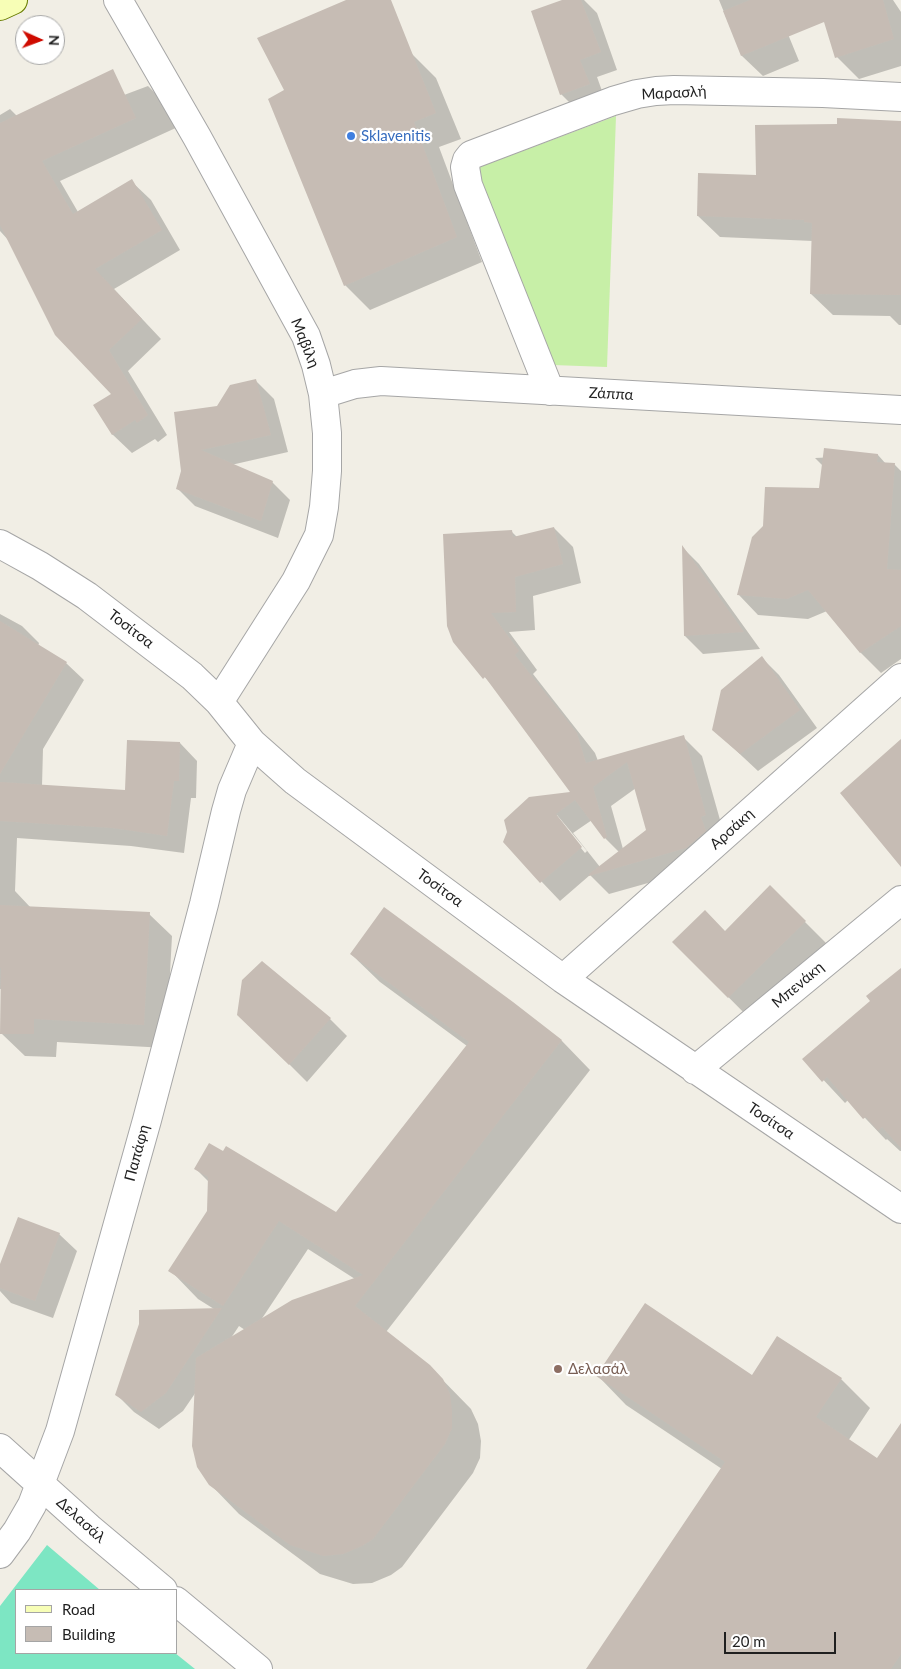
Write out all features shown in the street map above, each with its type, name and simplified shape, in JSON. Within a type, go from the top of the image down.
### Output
[{"type":"main road","points":[[0,6],[13,0]]},
{"type":"street","name":"Μαβίλη","points":[[118,0],[230,197],[306,336],[316,365],[322,394],[327,433],[327,470],[324,507],[319,535],[296,581],[219,702]]},
{"type":"street","name":"Μαρασλή","points":[[550,391],[468,185],[465,167],[471,155],[613,101],[637,94],[674,90],[823,93],[901,97]]},
{"type":"street","name":"Ζάππα","points":[[322,394],[369,382],[901,410]]},
{"type":"street","name":"Τοσίτσα","points":[[0,544],[40,566],[87,596],[192,676],[219,702],[252,742],[295,781],[563,979],[901,1209]]},
{"type":"street","name":"Αρσάκη","points":[[563,979],[901,678]]},
{"type":"street","name":"Παπάφη","points":[[0,1554],[32,1506],[63,1422],[204,904],[226,811],[232,790],[252,742]]},
{"type":"street","name":"Μπενάκη","points":[[695,1070],[901,900]]},
{"type":"street","name":"Δελασάλ","points":[[0,1448],[89,1528],[162,1589]]},
{"type":"street","points":[[178,1603],[258,1669]]},
{"type":"green space","points":[[616,116],[607,367],[553,365],[477,168]]},
{"type":"green space","points":[[47,1545],[99,1589],[15,1589],[15,1654],[176,1654],[195,1669],[0,1669],[0,1606]]},
{"type":"building","name":"Sklavenitis","points":[[346,0],[391,0],[436,113],[414,122],[457,237],[344,286],[268,99],[284,90],[257,38]]},
{"type":"building","points":[[562,0],[581,0],[601,52],[580,60],[590,84],[560,95],[531,11]]},
{"type":"building","points":[[750,0],[883,0],[894,39],[835,58],[824,22],[741,56],[723,11]]},
{"type":"building","points":[[113,69],[136,118],[42,161],[73,214],[132,179],[162,230],[95,269],[142,319],[109,350],[148,415],[137,423],[135,420],[112,435],[93,405],[111,394],[55,335],[0,225],[0,123]]},
{"type":"building","points":[[837,118],[901,121],[901,295],[810,294],[812,223],[804,222],[804,220],[697,216],[698,173],[756,175],[755,125],[837,124]]},
{"type":"building","points":[[256,379],[271,435],[201,450],[273,481],[261,521],[176,489],[181,471],[174,412],[217,406],[230,385]]},
{"type":"building","points":[[824,448],[878,454],[877,462],[895,463],[887,569],[901,570],[901,626],[860,653],[808,590],[787,599],[737,595],[752,537],[763,526],[765,487],[819,488]]},
{"type":"building","points":[[554,527],[563,564],[515,577],[516,612],[491,613],[519,651],[515,655],[577,733],[586,763],[684,735],[706,815],[701,817],[706,831],[686,848],[589,876],[589,874],[646,830],[627,762],[593,787],[607,837],[604,839],[575,800],[556,814],[582,847],[540,883],[503,842],[507,832],[504,820],[529,797],[570,792],[485,677],[483,679],[453,642],[447,626],[443,534],[512,530],[513,537]]},
{"type":"building","points":[[682,545],[744,632],[684,636]]},
{"type":"building","points":[[0,621],[67,662],[0,774]]},
{"type":"building","points":[[762,656],[800,710],[740,754],[712,730],[721,690]]},
{"type":"building","points":[[901,739],[901,867],[840,793]]},
{"type":"building","points":[[127,740],[180,742],[179,781],[174,781],[167,836],[113,828],[0,821],[0,782],[125,790]]},
{"type":"building","points":[[770,885],[806,921],[728,998],[672,942],[705,910],[725,931]]},
{"type":"building","points":[[0,905],[150,912],[144,1025],[34,1019],[34,1034],[0,1034]]},
{"type":"building","points":[[384,907],[562,1040],[355,1306],[430,1365],[443,1379],[450,1394],[452,1428],[445,1444],[373,1539],[343,1554],[323,1556],[290,1545],[209,1485],[197,1467],[192,1446],[196,1358],[292,1300],[363,1275],[279,1221],[223,1306],[168,1271],[207,1211],[208,1177],[194,1169],[209,1143],[223,1151],[226,1146],[336,1212],[469,1042],[350,954]]},
{"type":"building","points":[[262,961],[331,1018],[289,1065],[237,1015],[242,980]]},
{"type":"building","points":[[901,968],[901,1148],[882,1127],[878,1131],[866,1117],[863,1119],[827,1077],[822,1082],[802,1059],[870,1001],[866,996]]},
{"type":"building","points":[[18,1217],[60,1233],[35,1301],[0,1288],[0,1264]]},
{"type":"building","points":[[645,1303],[752,1375],[777,1336],[842,1378],[816,1417],[877,1458],[901,1423],[901,1654],[891,1669],[586,1669],[725,1462],[596,1376]]},
{"type":"building","points":[[222,1308],[166,1393],[141,1412],[115,1395],[139,1324],[139,1310]]},
{"type":"place","name":"Sklavenitis","points":[[351,136]]},
{"type":"place","name":"Δελασάλ","points":[[558,1369]]}]
